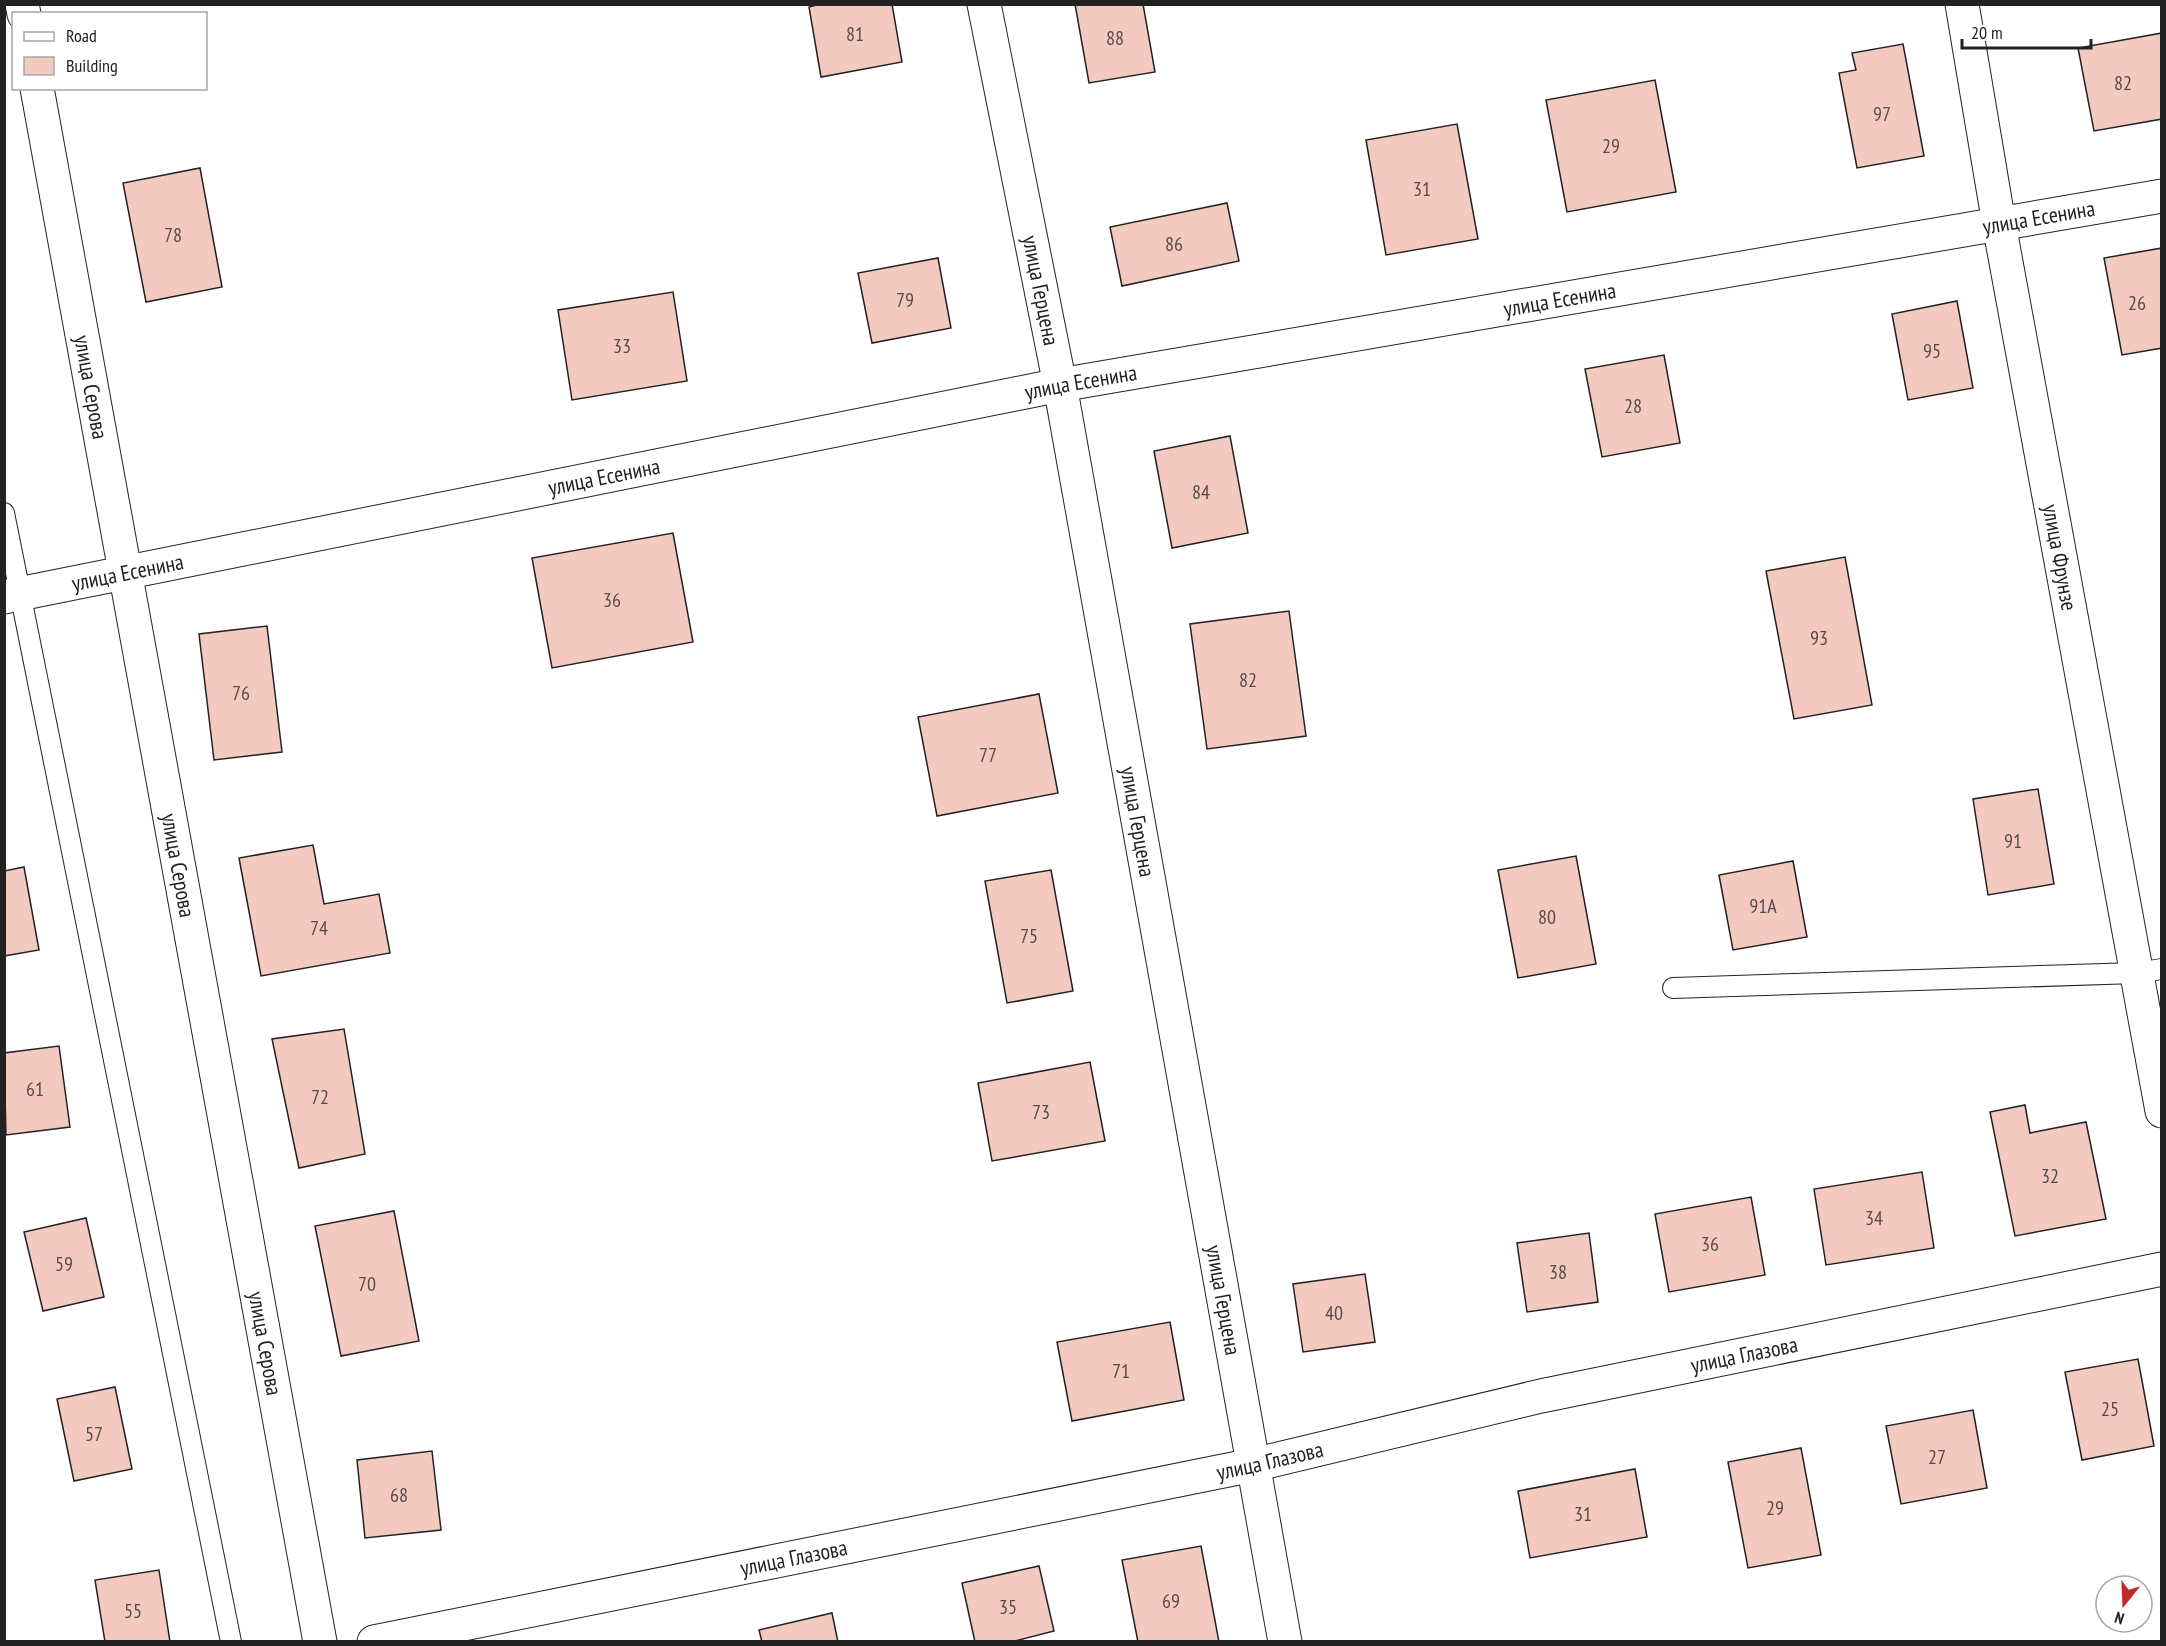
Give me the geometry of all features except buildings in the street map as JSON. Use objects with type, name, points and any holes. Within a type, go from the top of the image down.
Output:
[{"type":"street","name":"улица Герцена","points":[[984,4],[1060,385],[1285,1641]]},
{"type":"street","name":"улица Фрунзе","points":[[1962,4],[1999,224],[2149,971],[2162,1111]]},
{"type":"street","name":"улица Серова","points":[[37,90],[320,1641]]},
{"type":"street","name":"улица Есенина","points":[[12,596],[1060,385],[2162,196]]},
{"type":"street","name":"улица Глазова","points":[[374,1641],[1253,1465],[1542,1396],[2162,1269]]},
{"type":"lane","points":[[4,513],[12,596],[231,1641]]},
{"type":"lane","points":[[1673,988],[2149,971]]}]
